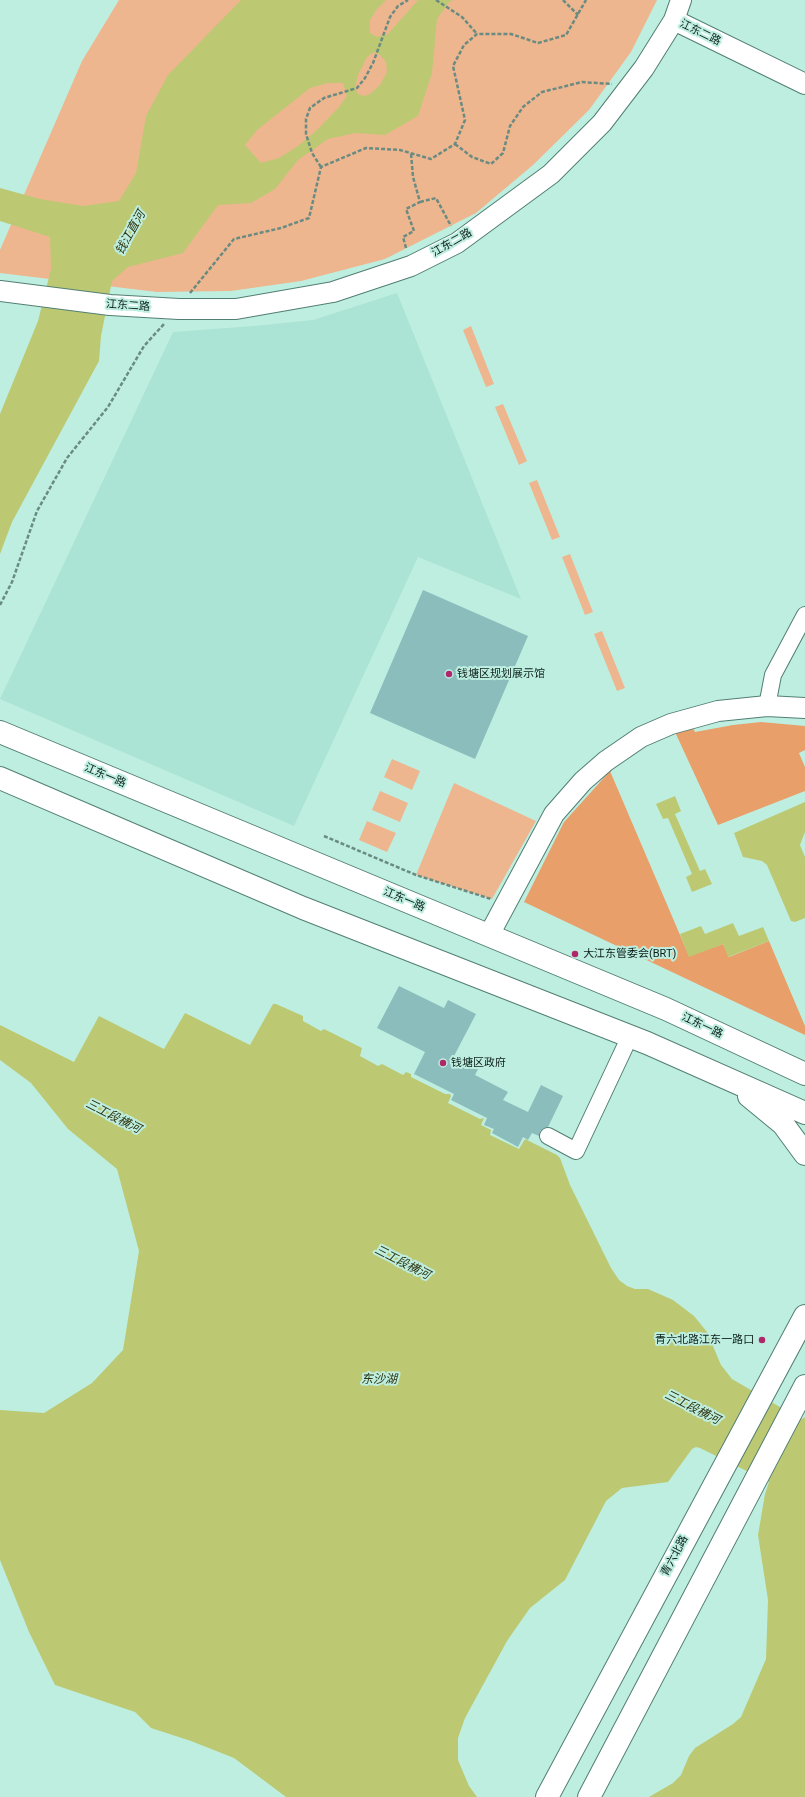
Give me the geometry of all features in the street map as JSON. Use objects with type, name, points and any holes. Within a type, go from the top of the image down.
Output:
[{"type":"main road","name":"江东一路","points":[[0,732],[666,1009],[805,1074]]},
{"type":"main road","points":[[0,778],[303,908],[630,1036],[805,1112]]},
{"type":"main road","points":[[763,1054],[805,1060]]},
{"type":"main road","points":[[728,1079],[784,1124],[805,1154]]},
{"type":"main road","name":"青六北路","points":[[547,1797],[805,1316]]},
{"type":"main road","points":[[589,1797],[805,1386]]},
{"type":"street","points":[[674,20],[681,0]]},
{"type":"street","name":"江东二路","points":[[0,290],[27,295],[110,305],[179,309],[236,309],[333,292],[411,266],[457,243],[551,174],[602,123],[644,68],[674,20],[805,84]]},
{"type":"street","points":[[767,706],[774,675],[805,615]]},
{"type":"street","points":[[489,935],[554,814],[583,781],[606,761],[641,737],[671,724],[718,711],[767,706],[805,708]]},
{"type":"street","points":[[548,1136],[582,1154],[630,1036]]},
{"type":"path","points":[[0,604],[12,582],[37,511],[67,458],[108,407],[144,346],[179,309],[201,278],[234,239],[281,228],[309,218],[321,167],[312,153],[306,134],[306,119],[310,108],[324,98],[357,88],[365,78],[376,55],[383,32],[390,17],[398,6],[408,0]]},
{"type":"path","points":[[436,0],[462,17],[477,34]]},
{"type":"path","points":[[563,0],[578,15]]},
{"type":"path","points":[[321,167],[366,148],[400,150],[431,159],[455,144],[465,120],[453,66],[464,45],[477,34],[511,34],[538,43],[566,34],[586,0]]},
{"type":"path","points":[[455,144],[472,157],[491,164],[503,153],[510,126],[523,107],[542,92],[582,82],[609,83],[628,90]]},
{"type":"path","points":[[411,153],[413,177],[420,202]]},
{"type":"path","points":[[406,248],[403,237],[414,232],[406,209],[420,202],[436,198],[451,226]]},
{"type":"path","points":[[324,836],[416,875],[506,903]]},
{"type":"shaded area","points":[[119,0],[657,0],[631,52],[589,110],[533,165],[476,213],[385,259],[301,281],[231,291],[157,292],[0,273],[0,250],[82,61]]},
{"type":"shaded area","points":[[397,293],[521,599],[418,557],[294,826],[0,699],[173,332],[313,320]]},
{"type":"shaded area","points":[[471,326],[494,384],[486,387],[463,330]]},
{"type":"shaded area","points":[[503,404],[527,461],[519,465],[495,407]]},
{"type":"shaded area","points":[[537,480],[560,537],[552,540],[529,483]]},
{"type":"shaded area","points":[[570,554],[593,612],[585,615],[562,557]]},
{"type":"shaded area","points":[[602,631],[625,688],[617,691],[594,634]]},
{"type":"shaded area","points":[[761,722],[805,726],[805,750],[799,753],[805,767],[805,791],[718,825],[675,732],[691,724],[695,732],[733,725]]},
{"type":"shaded area","points":[[392,759],[420,771],[412,790],[384,777]]},
{"type":"shaded area","points":[[610,771],[689,956],[723,944],[729,957],[769,941],[805,1026],[805,1035],[524,902],[564,822]]},
{"type":"shaded area","points":[[454,783],[536,821],[492,899],[416,875]]},
{"type":"shaded area","points":[[380,791],[408,803],[400,822],[372,810]]},
{"type":"shaded area","points":[[367,821],[396,833],[387,852],[359,840]]},
{"type":"water","name":"钱江直河","points":[[241,0],[386,0],[376,10],[370,20],[370,33],[377,37],[388,34],[418,0],[454,0],[449,2],[437,19],[432,73],[418,116],[385,135],[355,133],[328,139],[298,160],[275,189],[251,203],[218,205],[183,253],[128,267],[112,281],[101,336],[99,361],[12,522],[0,554],[0,414],[38,321],[51,269],[50,237],[0,221],[0,188],[40,199],[83,206],[119,201],[136,173],[146,116],[168,75]],"holes":[[[374,52],[380,55],[386,62],[387,72],[380,85],[370,94],[365,96],[358,94],[355,88],[358,75],[367,57]],[[328,83],[343,83],[347,96],[339,107],[316,131],[298,146],[279,158],[261,163],[245,145],[257,130],[310,88]]]},
{"type":"water","points":[[675,796],[681,811],[675,814],[700,871],[705,869],[712,884],[692,892],[686,877],[692,874],[668,818],[663,819],[656,804]]},
{"type":"water","points":[[805,802],[805,832],[800,845],[805,857],[805,918],[795,922],[791,921],[767,865],[762,861],[743,857],[734,833]]},
{"type":"water","points":[[733,923],[739,936],[763,927],[769,941],[728,957],[723,944],[689,957],[680,934],[701,926],[705,934]]},
{"type":"water","name":"东沙湖","points":[[273,1004],[303,1016],[303,1021],[321,1031],[324,1029],[362,1048],[360,1056],[378,1066],[382,1064],[403,1075],[406,1072],[411,1074],[411,1077],[445,1094],[450,1094],[451,1096],[448,1103],[480,1119],[484,1118],[481,1125],[491,1130],[490,1135],[519,1149],[525,1139],[557,1155],[560,1158],[570,1185],[611,1268],[619,1280],[627,1286],[635,1289],[648,1289],[673,1300],[694,1316],[707,1332],[721,1365],[732,1379],[797,1417],[802,1419],[805,1417],[805,1797],[649,1797],[673,1783],[681,1775],[689,1756],[695,1748],[733,1724],[741,1717],[766,1659],[768,1600],[758,1535],[765,1494],[769,1482],[696,1447],[692,1449],[668,1482],[622,1488],[606,1501],[565,1580],[530,1608],[507,1641],[465,1718],[458,1738],[458,1760],[469,1786],[477,1797],[286,1797],[234,1758],[191,1741],[151,1728],[135,1712],[55,1685],[29,1632],[0,1560],[0,1410],[44,1413],[92,1383],[123,1350],[139,1251],[117,1169],[68,1129],[31,1083],[0,1060],[0,1025],[74,1062],[99,1016],[164,1049],[185,1013],[250,1045]]},
{"type":"building","name":"钱塘区规划展示馆","points":[[423,590],[528,636],[475,759],[370,713]]},
{"type":"building","name":"钱塘区政府","points":[[399,986],[444,1008],[448,1000],[476,1014],[454,1056],[478,1069],[475,1075],[508,1092],[503,1100],[528,1112],[541,1085],[563,1096],[548,1127],[540,1131],[539,1136],[532,1133],[528,1140],[523,1137],[518,1147],[492,1133],[494,1129],[484,1125],[487,1118],[451,1100],[454,1094],[414,1074],[425,1052],[377,1028]]},
{"type":"place","name":"钱塘区规划展示馆","points":[[449,674]]},
{"type":"place","name":"大江东管委会(BRT)","points":[[575,954]]},
{"type":"place","name":"钱塘区政府","points":[[443,1063]]},
{"type":"place","name":"青六北路江东一路口","points":[[762,1340]]},
{"type":"water label","name":"三工段横河","points":[[113,1117]]},
{"type":"water label","name":"三工段横河","points":[[402,1263]]},
{"type":"water label","name":"三工段横河","points":[[692,1408]]}]
